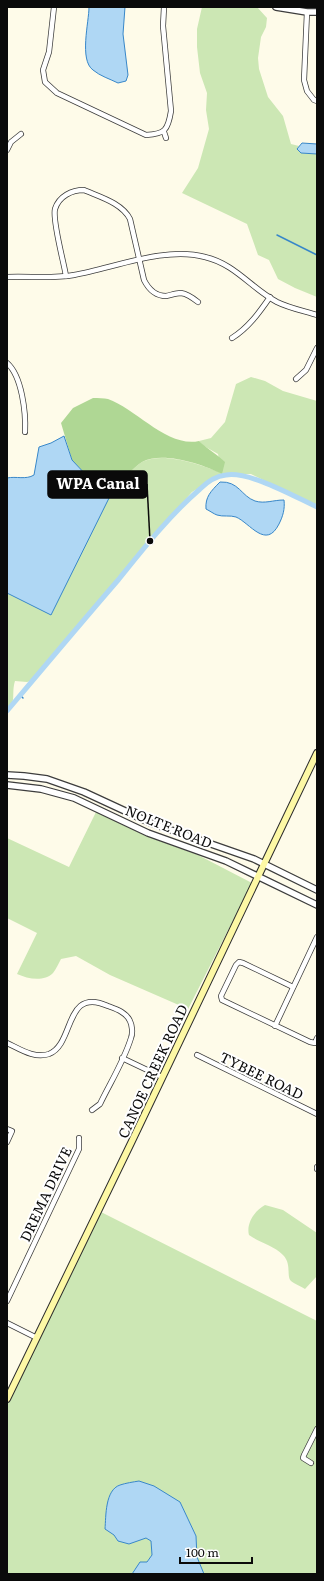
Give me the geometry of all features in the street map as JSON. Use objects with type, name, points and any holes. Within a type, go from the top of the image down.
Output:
[{"type":"main road","name":"CANOE CREEK ROAD","points":[[7,1399],[317,754]]},
{"type":"street","points":[[54,7],[49,52],[43,70],[45,82],[57,93],[146,135],[164,132],[169,122],[171,111],[163,26],[164,7]]},
{"type":"street","points":[[276,7],[307,12],[317,12]]},
{"type":"street","points":[[307,12],[304,80],[307,91],[314,100],[317,101]]},
{"type":"street","points":[[164,132],[166,138]]},
{"type":"street","points":[[7,150],[11,142],[21,134]]},
{"type":"street","points":[[66,276],[54,214],[59,201],[67,194],[78,190],[84,190],[121,207],[126,212],[130,219],[144,280],[147,286],[160,295],[166,296],[180,293],[187,294],[198,302]]},
{"type":"street","points":[[7,277],[55,278],[139,260],[176,254],[190,254],[206,257],[229,266],[270,297],[284,305],[317,315]]},
{"type":"street","points":[[232,338],[241,332],[258,315],[270,297]]},
{"type":"street","points":[[296,379],[306,370],[317,348]]},
{"type":"street","points":[[7,363],[12,367],[17,376],[26,420],[25,432]]},
{"type":"street","name":"NOLTE ROAD","points":[[7,775],[47,780],[72,787],[151,823],[234,851],[264,863],[317,890]]},
{"type":"street","name":"NOLTE ROAD","points":[[7,785],[41,789],[74,798],[148,833],[226,861],[317,905]]},
{"type":"street","points":[[275,1026],[317,937]]},
{"type":"street","points":[[293,987],[239,962],[236,965],[221,996],[222,1000],[310,1042],[315,1043],[317,1038]]},
{"type":"street","points":[[7,1043],[33,1055],[41,1056],[51,1053],[58,1048],[75,1013],[80,1006],[88,1001],[99,1001],[122,1012],[130,1020],[132,1037],[100,1104],[92,1110]]},
{"type":"street","name":"TYBEE ROAD","points":[[197,1055],[317,1114]]},
{"type":"street","points":[[122,1058],[162,1077]]},
{"type":"street","points":[[7,1142],[9,1130]]},
{"type":"street","name":"DREMA DRIVE","points":[[7,1301],[77,1155],[79,1149],[79,1138]]},
{"type":"street","points":[[7,1323],[37,1338]]},
{"type":"street","points":[[311,1463],[303,1458],[317,1429]]},
{"type":"green space","points":[[202,7],[257,7],[267,18],[266,27],[261,37],[258,58],[259,69],[268,97],[283,116],[291,144],[299,146],[297,149],[312,154],[317,154],[317,297],[278,279],[269,260],[258,255],[247,224],[182,193],[198,168],[209,129],[206,110],[207,93],[200,73],[197,47],[197,29]]},
{"type":"green space","points":[[251,377],[265,381],[283,391],[317,401],[317,506],[251,474],[222,474],[192,492],[134,558],[34,680],[27,682],[15,681],[13,701],[7,714],[7,593],[51,614],[114,487],[142,462],[161,458],[182,460],[222,473],[218,454],[204,446],[199,441],[211,438],[225,422],[236,384]]},
{"type":"green space","points":[[93,398],[108,399],[119,404],[152,426],[176,439],[187,442],[199,441],[225,462],[222,474],[204,466],[182,460],[160,458],[142,462],[114,487],[117,482],[112,478],[93,479],[88,477],[72,460],[61,423],[73,408]]},
{"type":"green space","points":[[96,812],[146,836],[198,855],[252,883],[185,1015],[181,1006],[110,975],[76,956],[61,959],[53,973],[45,978],[36,979],[17,974],[37,933],[7,918],[7,838],[69,867]]},
{"type":"green space","points":[[265,1205],[283,1210],[317,1233],[317,1276],[305,1289],[291,1281],[286,1258],[283,1255],[249,1235],[248,1231],[250,1222],[254,1214]]},
{"type":"green space","points":[[101,1212],[317,1321],[317,1574],[204,1574],[197,1557],[196,1536],[180,1502],[139,1481],[119,1485],[108,1501],[105,1528],[114,1535],[118,1541],[139,1540],[146,1538],[151,1541],[152,1555],[147,1562],[134,1570],[132,1574],[7,1574],[7,1404]]},
{"type":"water","points":[[89,7],[125,7],[123,34],[128,75],[126,81],[118,83],[99,74],[89,65],[86,58],[86,40]]},
{"type":"water","points":[[302,143],[317,144],[317,154],[301,153],[297,149]]},
{"type":"water","points":[[64,436],[72,460],[88,477],[93,479],[112,478],[117,482],[51,615],[7,593],[7,478],[28,477],[34,475],[39,447]]},
{"type":"water","points":[[220,482],[226,482],[236,486],[246,496],[255,501],[266,502],[284,500],[283,515],[274,531],[269,535],[263,535],[236,517],[217,515],[206,509],[206,501],[209,494]]},
{"type":"water","points":[[139,1481],[154,1486],[180,1502],[196,1536],[197,1557],[204,1574],[132,1574],[140,1562],[147,1562],[152,1555],[151,1541],[146,1538],[129,1544],[118,1541],[114,1535],[105,1529],[107,1504],[111,1492],[122,1484]]},
{"type":"waterway","points":[[277,235],[317,255]]},
{"type":"waterway","points":[[7,711],[158,532],[189,499],[209,482],[226,475],[247,477],[272,486],[317,507]]},
{"type":"waterway","points":[[20,695],[23,698]]},
{"type":"place","name":"WPA Canal","points":[[150,541]]}]
